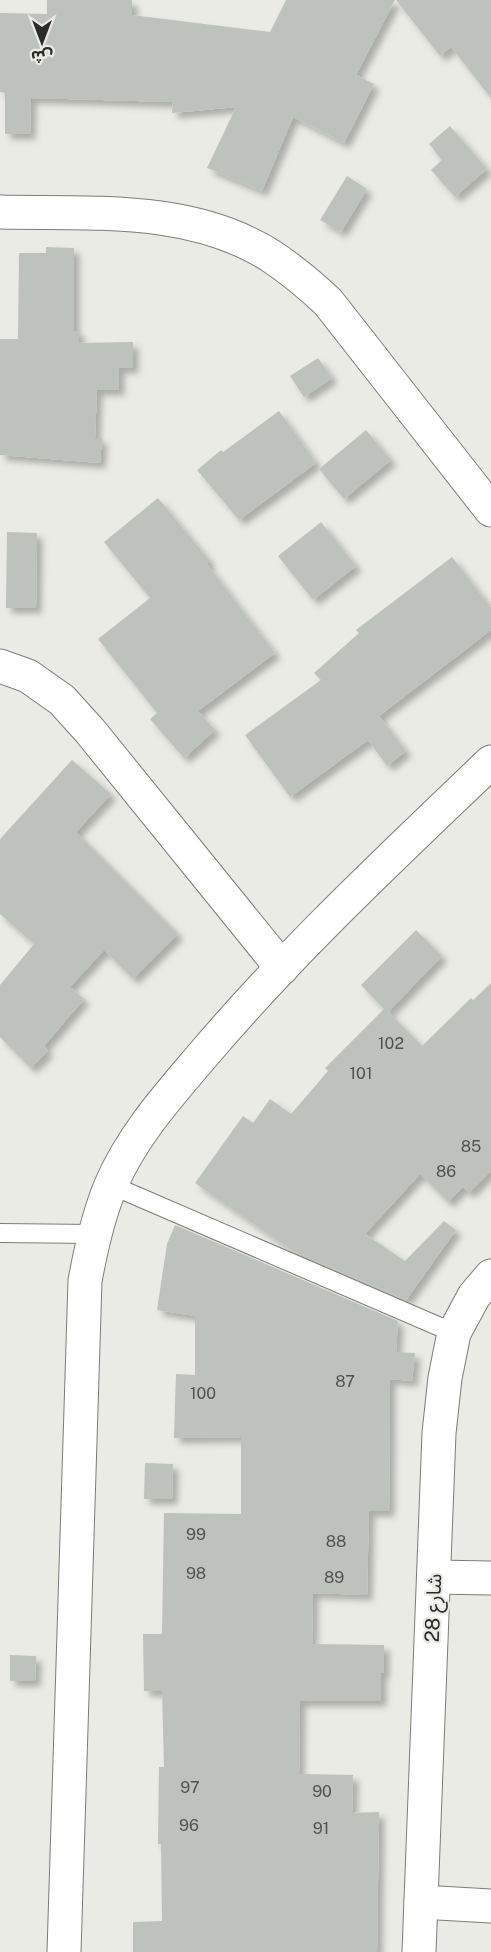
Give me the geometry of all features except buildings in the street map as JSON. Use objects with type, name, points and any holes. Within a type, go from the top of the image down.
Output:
[{"type":"street","points":[[0,212],[164,217],[200,225],[236,238],[269,255],[300,276],[328,302],[491,510]]},
{"type":"street","points":[[0,666],[28,676],[62,700],[90,731],[282,968]]},
{"type":"street","points":[[64,1952],[85,1281],[94,1234],[111,1185],[141,1130],[228,1024],[353,894],[491,762]]},
{"type":"street","name":"شارع 28","points":[[419,1952],[440,1433],[445,1378],[454,1333],[474,1296],[491,1276]]},
{"type":"street","points":[[434,1577],[491,1578]]},
{"type":"street","points":[[421,1902],[491,1906]]},
{"type":"lane","points":[[111,1185],[454,1333]]},
{"type":"lane","points":[[0,1233],[94,1234]]}]
